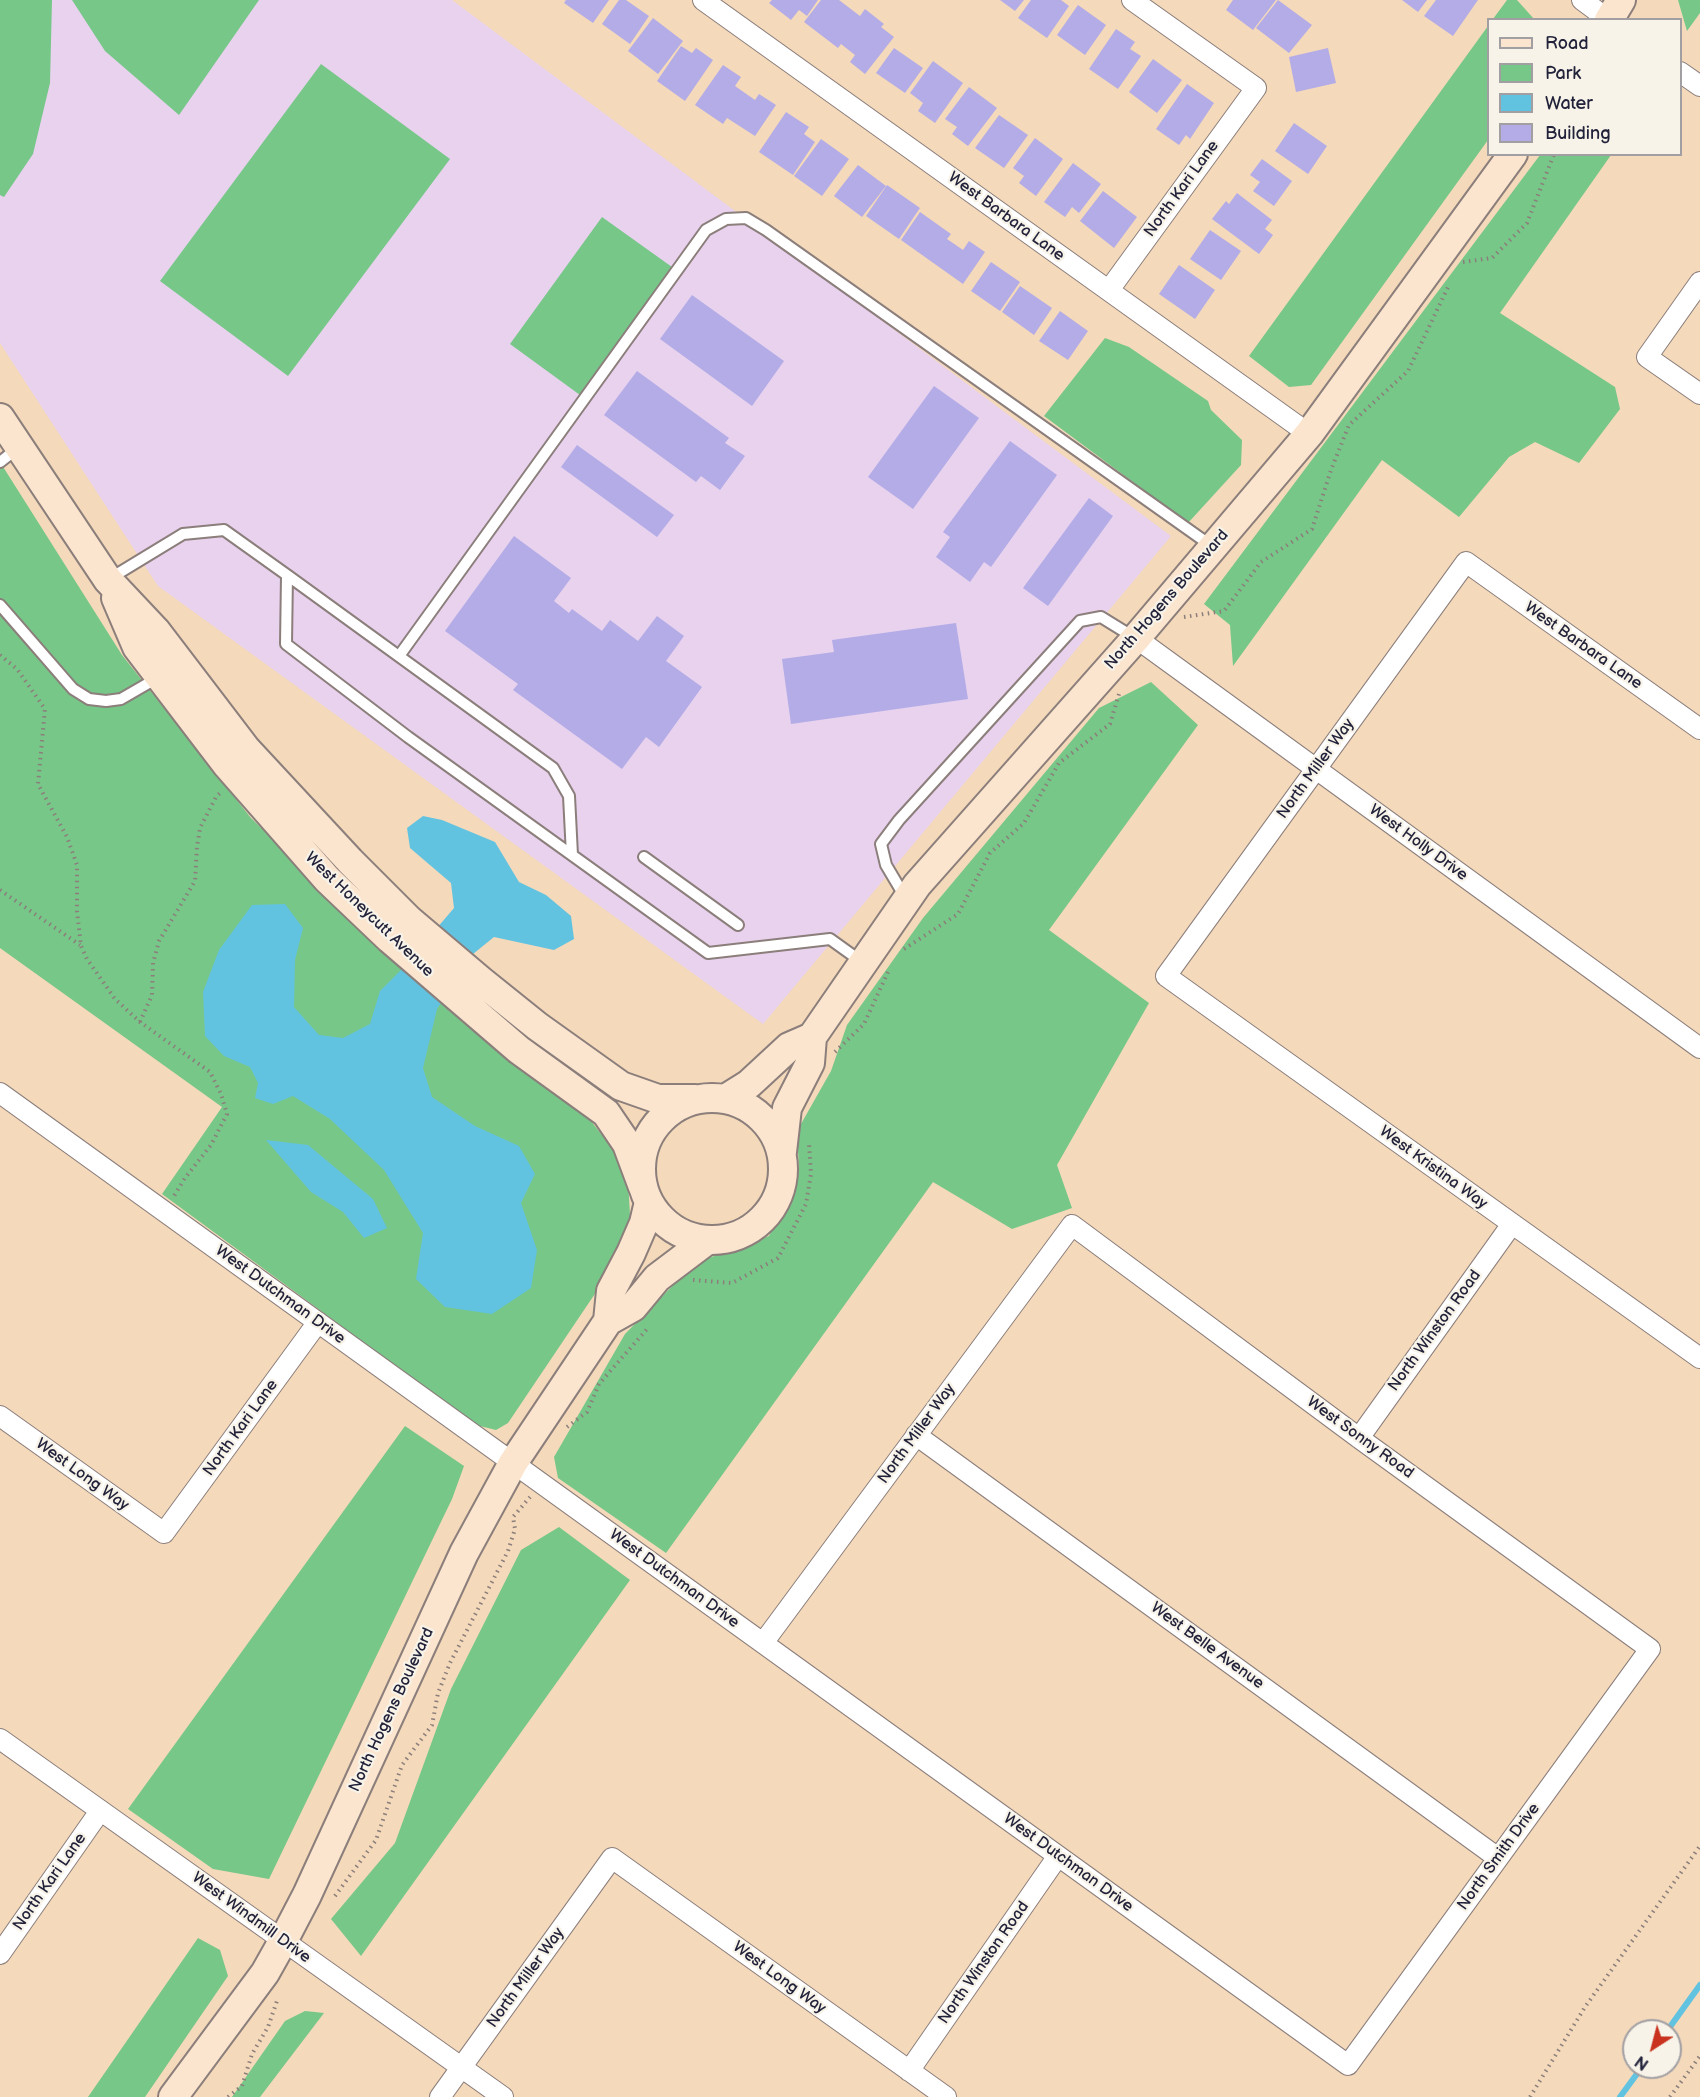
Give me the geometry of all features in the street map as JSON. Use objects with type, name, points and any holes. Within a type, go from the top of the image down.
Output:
[{"type":"street","name":"West Barbara Lane","points":[[704,0],[1309,434]]},
{"type":"street","name":"North Kari Lane","points":[[1108,290],[1256,88],[1132,0]]},
{"type":"street","points":[[1582,0],[1606,18]]},
{"type":"street","points":[[1610,18],[1621,0]]},
{"type":"street","points":[[1682,73],[1700,86]]},
{"type":"street","name":"North Hogens Boulevard","points":[[782,1152],[787,1108],[820,1048],[862,962],[917,885],[1136,638],[1309,434],[1512,156]]},
{"type":"street","points":[[1700,282],[1647,357],[1700,394]]},
{"type":"street","name":"West Honeycutt Avenue","points":[[0,418],[10,454],[108,580],[156,631],[246,749],[350,861],[399,929],[462,1003],[519,1050],[606,1113],[627,1144],[646,1195]]},
{"type":"street","name":"West Barbara Lane","points":[[1466,562],[1700,729]]},
{"type":"street","name":"North Miller Way","points":[[1166,976],[1466,562]]},
{"type":"street","name":"West Honeycutt Avenue","points":[[108,580],[137,647],[238,778],[327,879],[399,929],[481,981],[537,1026],[621,1086],[658,1099],[695,1099]]},
{"type":"street","name":"West Holly Drive","points":[[1136,638],[1700,1048]]},
{"type":"street","name":"West Kristina Way","points":[[1166,976],[1700,1358]]},
{"type":"street","name":"North Hogens Boulevard","points":[[725,1099],[749,1084],[789,1047],[820,1048]]},
{"type":"street","name":"West Dutchman Drive","points":[[0,1093],[1348,2065]]},
{"type":"street","points":[[695,1099],[725,1099],[745,1105],[762,1117],[774,1133],[782,1152],[784,1175],[779,1197],[767,1216],[750,1231],[729,1239],[706,1241],[683,1235],[663,1221],[646,1195],[640,1164],[651,1132],[657,1123],[675,1108],[695,1099]]},
{"type":"street","name":"North Hogens Boulevard","points":[[608,1321],[611,1291],[644,1223],[646,1195]]},
{"type":"street","name":"North Winston Road","points":[[1359,1438],[1512,1224]]},
{"type":"street","name":"North Miller Way","points":[[763,1643],[1072,1225]]},
{"type":"street","name":"West Sonny Road","points":[[1072,1225],[1359,1438],[1650,1649]]},
{"type":"street","name":"North Hogens Boulevard","points":[[173,2097],[265,1973],[283,1941],[307,1895],[464,1553],[513,1463],[608,1321],[633,1307],[657,1278],[706,1241]]},
{"type":"street","name":"North Kari Lane","points":[[164,1533],[318,1322]]},
{"type":"street","name":"West Long Way","points":[[0,1416],[164,1533]]},
{"type":"street","name":"West Belle Avenue","points":[[916,1435],[1498,1858]]},
{"type":"street","name":"North Smith Drive","points":[[1348,2065],[1650,1649]]},
{"type":"street","name":"West Windmill Drive","points":[[0,1739],[503,2097]]},
{"type":"street","name":"North Kari Lane","points":[[0,1953],[100,1811]]},
{"type":"street","name":"North Winston Road","points":[[909,2071],[1058,1856]]},
{"type":"street","name":"North Miller Way","points":[[440,2097],[612,1858]]},
{"type":"street","name":"West Long Way","points":[[612,1858],[946,2097]]},
{"type":"lane","points":[[399,656],[706,230],[726,219],[746,218],[766,230],[1213,547]]},
{"type":"lane","points":[[108,580],[183,534],[224,530],[553,768],[569,796],[572,855]]},
{"type":"lane","points":[[287,575],[286,644],[408,737],[708,953],[830,939],[862,962]]},
{"type":"lane","points":[[0,605],[73,689],[89,699],[106,701],[121,699],[159,677]]},
{"type":"lane","points":[[907,900],[886,865],[881,844],[899,820],[1080,621],[1101,617],[1136,638]]},
{"type":"lane","points":[[644,857],[738,924]]},
{"type":"path","points":[[1461,262],[1492,258],[1527,223],[1553,156]]},
{"type":"path","points":[[1181,618],[1224,611],[1261,562],[1312,529],[1331,470],[1349,425],[1408,371],[1451,282]]},
{"type":"path","points":[[0,655],[17,669],[45,710],[38,784],[67,837],[77,865],[77,911],[81,946]]},
{"type":"path","points":[[897,953],[958,914],[990,853],[1024,823],[1059,763],[1110,723],[1120,691]]},
{"type":"path","points":[[140,1022],[153,995],[153,963],[159,941],[195,881],[196,847],[200,828],[216,797],[238,778]]},
{"type":"path","points":[[0,890],[81,946],[115,999],[140,1022],[210,1072],[221,1094],[227,1114],[211,1145],[185,1178],[165,1212]]},
{"type":"path","points":[[820,1048],[864,1024],[892,963]]},
{"type":"path","points":[[686,1280],[732,1283],[778,1258],[806,1204],[811,1174],[809,1135]]},
{"type":"path","points":[[565,1428],[588,1412],[599,1384],[650,1326]]},
{"type":"path","points":[[328,1904],[376,1840],[402,1766],[432,1725],[438,1693],[450,1664],[508,1551],[515,1529],[513,1517],[542,1484]]},
{"type":"path","points":[[1530,2097],[1585,2007],[1700,1846]]},
{"type":"path","points":[[228,2097],[242,2086],[252,2054],[268,2027],[278,1999],[278,1991]]},
{"type":"path","points":[[1670,2097],[1700,2056]]},
{"type":"shaded area","points":[[0,0],[452,0],[1171,536],[763,1024],[158,586],[0,343]]},
{"type":"green space","points":[[0,0],[52,0],[50,83],[33,154],[4,197],[0,195]]},
{"type":"green space","points":[[72,0],[259,0],[179,115],[105,51]]},
{"type":"green space","points":[[1507,0],[1517,0],[1533,18],[1494,18]]},
{"type":"green space","points":[[1678,0],[1700,0],[1700,13],[1687,31]]},
{"type":"green space","points":[[1487,27],[1487,141],[1311,385],[1289,387],[1249,356]]},
{"type":"green space","points":[[321,64],[450,159],[288,376],[160,281]]},
{"type":"green space","points":[[1539,156],[1610,156],[1500,313],[1615,387],[1620,409],[1579,463],[1535,442],[1509,457],[1459,517],[1382,460],[1233,666],[1230,625],[1204,604]]},
{"type":"green space","points":[[602,217],[672,267],[580,395],[510,344]]},
{"type":"green space","points":[[1105,338],[1129,347],[1208,401],[1211,410],[1242,440],[1241,465],[1188,523],[1044,416]]},
{"type":"green space","points":[[0,462],[122,655],[251,818],[461,1021],[584,1112],[619,1157],[628,1180],[630,1215],[619,1258],[508,1423],[496,1430],[476,1425],[162,1194],[222,1107],[0,948]]},
{"type":"green space","points":[[1151,682],[1198,725],[1049,930],[1149,1003],[1057,1165],[1072,1208],[1012,1229],[933,1182],[666,1553],[558,1478],[554,1457],[625,1334],[695,1263],[769,1236],[799,1170],[797,1131],[831,1071],[847,1025],[923,918],[1099,708]]},
{"type":"green space","points":[[405,1426],[464,1466],[452,1499],[269,1879],[213,1869],[128,1809]]},
{"type":"green space","points":[[559,1527],[630,1580],[361,1956],[331,1919],[395,1843],[451,1689],[521,1550]]},
{"type":"green space","points":[[198,1938],[220,1950],[228,1976],[145,2097],[88,2097]]},
{"type":"green space","points":[[305,2011],[324,2013],[260,2097],[232,2097],[285,2021]]},
{"type":"water","points":[[423,816],[442,820],[495,842],[519,882],[546,895],[571,916],[574,939],[554,950],[494,937],[473,954],[437,1009],[423,1068],[432,1097],[475,1126],[519,1146],[535,1174],[521,1203],[537,1250],[531,1288],[492,1314],[445,1307],[416,1279],[423,1233],[384,1170],[330,1119],[293,1096],[273,1104],[255,1098],[258,1083],[250,1067],[224,1056],[205,1036],[203,992],[219,950],[252,905],[285,904],[303,928],[295,960],[294,1007],[319,1035],[343,1038],[370,1024],[380,991],[454,908],[451,883],[410,848],[407,828]]},
{"type":"water","points":[[266,1140],[308,1145],[373,1199],[387,1228],[364,1238],[343,1212],[311,1192]]},
{"type":"building","points":[[566,0],[609,0],[593,23],[564,3]]},
{"type":"building","points":[[619,0],[626,0],[649,16],[630,44],[602,24]]},
{"type":"building","points":[[772,0],[818,0],[807,16],[799,10],[791,20],[769,3]]},
{"type":"building","points":[[821,0],[839,0],[860,16],[865,9],[884,24],[881,27],[894,37],[865,74],[850,62],[855,55],[841,44],[838,48],[804,22]]},
{"type":"building","points":[[1000,0],[1024,0],[1015,11]]},
{"type":"building","points":[[1031,0],[1061,0],[1069,6],[1047,38],[1018,18]]},
{"type":"building","points":[[1233,0],[1276,0],[1253,30],[1226,10]]},
{"type":"building","points":[[1278,0],[1312,25],[1289,53],[1256,28]]},
{"type":"building","points":[[1402,0],[1427,0],[1418,12]]},
{"type":"building","points":[[1436,0],[1478,0],[1453,36],[1424,16]]},
{"type":"building","points":[[1078,5],[1106,25],[1085,55],[1057,35]]},
{"type":"building","points":[[653,18],[683,41],[658,74],[628,51]]},
{"type":"building","points":[[1116,29],[1135,42],[1130,49],[1141,56],[1118,89],[1089,69]]},
{"type":"building","points":[[681,46],[692,53],[696,48],[713,60],[685,101],[657,81]]},
{"type":"building","points":[[894,48],[923,68],[905,93],[876,73]]},
{"type":"building","points":[[1328,48],[1336,83],[1296,92],[1289,57]]},
{"type":"building","points":[[1153,59],[1182,80],[1157,113],[1129,92]]},
{"type":"building","points":[[933,61],[963,83],[935,123],[918,111],[923,103],[910,93]]},
{"type":"building","points":[[723,65],[741,77],[735,86],[755,100],[759,94],[776,105],[755,136],[727,118],[723,124],[695,105]]},
{"type":"building","points":[[1187,84],[1214,103],[1190,139],[1186,135],[1179,145],[1156,129]]},
{"type":"building","points":[[969,87],[997,108],[968,146],[952,134],[957,127],[945,119]]},
{"type":"building","points":[[786,112],[809,127],[804,134],[815,142],[793,175],[759,152]]},
{"type":"building","points":[[999,115],[1028,135],[1004,168],[975,148]]},
{"type":"building","points":[[1294,123],[1327,146],[1308,174],[1275,151]]},
{"type":"building","points":[[1035,138],[1063,159],[1036,196],[1019,183],[1024,176],[1013,168]]},
{"type":"building","points":[[821,139],[849,159],[822,196],[794,176]]},
{"type":"building","points":[[1262,159],[1292,181],[1274,206],[1253,191],[1260,182],[1250,175]]},
{"type":"building","points":[[1073,163],[1101,184],[1079,213],[1072,207],[1065,217],[1044,202]]},
{"type":"building","points":[[858,165],[886,186],[862,217],[834,196]]},
{"type":"building","points":[[887,185],[920,208],[899,239],[866,216]]},
{"type":"building","points":[[1103,191],[1137,217],[1114,248],[1080,221]]},
{"type":"building","points":[[1237,193],[1272,220],[1265,229],[1273,235],[1259,254],[1212,219],[1226,201],[1229,204]]},
{"type":"building","points":[[920,212],[951,234],[947,239],[963,250],[969,241],[985,252],[963,284],[901,240]]},
{"type":"building","points":[[1210,230],[1241,251],[1221,280],[1190,259]]},
{"type":"building","points":[[991,262],[1020,282],[1000,311],[971,291]]},
{"type":"building","points":[[1179,265],[1215,290],[1195,319],[1159,294]]},
{"type":"building","points":[[1020,286],[1052,308],[1034,335],[1002,312]]},
{"type":"building","points":[[692,295],[784,361],[752,406],[660,339]]},
{"type":"building","points":[[1060,311],[1088,331],[1068,360],[1039,341]]},
{"type":"building","points":[[637,371],[729,438],[725,443],[745,456],[720,490],[701,476],[696,482],[604,415]]},
{"type":"building","points":[[934,386],[979,418],[913,509],[868,477]]},
{"type":"building","points":[[1010,441],[1057,475],[991,567],[984,562],[970,582],[936,557],[950,537],[943,532]]},
{"type":"building","points":[[577,445],[674,515],[657,537],[561,467]]},
{"type":"building","points":[[1089,498],[1113,516],[1048,606],[1023,588]]},
{"type":"building","points":[[514,536],[571,578],[554,601],[569,613],[572,609],[602,631],[610,620],[638,641],[657,616],[684,636],[666,661],[702,687],[659,747],[646,737],[622,769],[513,690],[518,684],[445,631]]},
{"type":"building","points":[[956,623],[968,699],[791,724],[782,659],[834,652],[832,640]]},
{"type":"waterway","points":[[1676,2019],[1700,1985]]},
{"type":"waterway","points":[[1620,2097],[1633,2079]]}]
